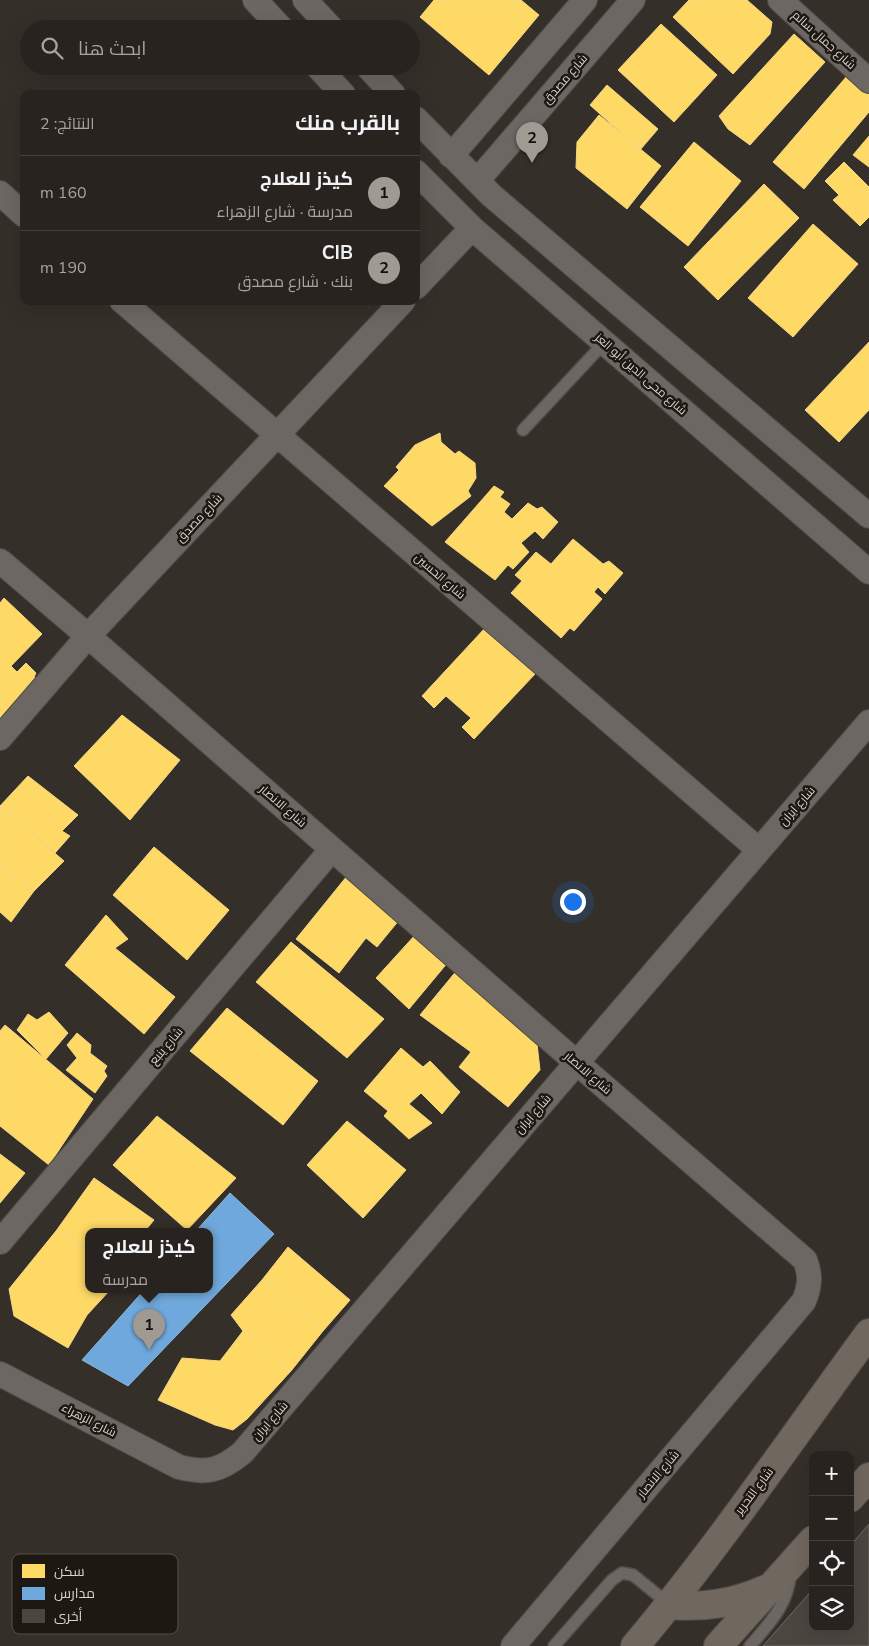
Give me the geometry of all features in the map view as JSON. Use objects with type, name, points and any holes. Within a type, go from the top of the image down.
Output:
[{"type":"main road","name":"شارع التحرير","points":[[635,1646],[670,1605],[826,1395],[869,1333]]},
{"type":"main road","points":[[852,1496],[869,1477]]},
{"type":"main road","points":[[718,1646],[812,1541]]},
{"type":"main road","points":[[670,1605],[704,1606],[727,1603],[770,1587]]},
{"type":"street","points":[[255,0],[274,20]]},
{"type":"street","points":[[305,0],[324,20]]},
{"type":"street","points":[[451,156],[586,0]]},
{"type":"street","name":"شارع مصدق","points":[[477,181],[634,0]]},
{"type":"street","name":"شارع جمال سالم","points":[[780,0],[869,81]]},
{"type":"street","points":[[325,75],[339,90]]},
{"type":"street","points":[[375,75],[389,90]]},
{"type":"street","points":[[420,123],[491,195],[869,516]]},
{"type":"street","name":"شارع محى الدين أبو العز","points":[[420,176],[472,228],[869,572]]},
{"type":"street","points":[[0,193],[20,211]]},
{"type":"street","points":[[420,283],[472,228]]},
{"type":"street","name":"شارع الحسين","points":[[127,305],[759,850]]},
{"type":"street","name":"شارع مصدق","points":[[0,738],[88,636],[399,305]]},
{"type":"street","name":"شارع الانصار","points":[[0,561],[805,1260],[809,1270],[810,1281],[804,1301],[513,1646]]},
{"type":"street","name":"شارع ايران","points":[[179,1467],[196,1471],[213,1471],[229,1464],[242,1453],[869,722]]},
{"type":"street","name":"شارع ينبع","points":[[0,1242],[332,849]]},
{"type":"street","name":"شارع الزهراء","points":[[0,1374],[179,1467]]},
{"type":"lane","points":[[523,430],[604,342]]},
{"type":"lane","points":[[750,1646],[782,1607],[790,1580],[791,1565]]},
{"type":"lane","points":[[554,1646],[612,1580],[622,1573],[633,1575],[670,1605]]},
{"type":"building: سكن","points":[[434,0],[521,0],[539,15],[489,75],[420,17]]},
{"type":"building: سكن","points":[[689,0],[747,0],[772,22],[770,34],[733,74],[673,17]]},
{"type":"building: سكن","points":[[661,24],[717,75],[674,122],[618,70]]},
{"type":"building: سكن","points":[[794,34],[825,62],[750,145],[728,129],[719,116]]},
{"type":"building: سكن","points":[[847,76],[869,94],[869,112],[804,189],[773,162]]},
{"type":"building: سكن","points":[[607,85],[658,129],[640,150],[590,105]]},
{"type":"building: سكن","points":[[599,115],[661,166],[627,209],[576,168],[577,142]]},
{"type":"building: سكن","points":[[869,136],[869,167],[853,155]]},
{"type":"building: سكن","points":[[694,142],[741,181],[688,246],[640,207]]},
{"type":"building: سكن","points":[[844,162],[869,187],[869,217],[860,226],[833,200],[839,195],[825,181]]},
{"type":"building: سكن","points":[[764,184],[799,218],[718,300],[684,267]]},
{"type":"building: سكن","points":[[813,224],[858,264],[793,337],[748,298]]},
{"type":"building: سكن","points":[[869,342],[869,410],[839,442],[805,410]]},
{"type":"building: سكن","points":[[440,433],[441,442],[455,454],[459,451],[475,463],[476,478],[468,491],[471,496],[432,526],[384,486],[399,470],[396,467],[415,445]]},
{"type":"building: سكن","points":[[494,486],[504,492],[500,497],[510,504],[504,512],[512,519],[528,503],[537,509],[542,507],[558,522],[543,539],[535,531],[521,543],[529,552],[513,569],[508,565],[495,580],[445,542]]},
{"type":"building: سكن","points":[[573,539],[603,564],[609,561],[623,573],[605,594],[598,587],[594,592],[602,599],[574,631],[570,628],[561,638],[511,593],[522,581],[515,575],[536,552],[551,564]]},
{"type":"building: سكن","points":[[4,598],[42,634],[11,666],[17,672],[26,663],[36,673],[34,677],[42,684],[0,730],[0,603]]},
{"type":"building: سكن","points":[[485,628],[535,674],[474,739],[462,727],[471,718],[446,696],[434,708],[422,696]]},
{"type":"building: سكن","points":[[122,715],[180,760],[130,820],[74,766]]},
{"type":"building: سكن","points":[[28,776],[78,815],[62,831],[70,836],[55,853],[0,806]]},
{"type":"building: سكن","points":[[0,806],[64,861],[34,891],[0,863]]},
{"type":"building: سكن","points":[[154,847],[229,910],[187,960],[113,895]]},
{"type":"building: سكن","points":[[0,863],[34,891],[11,922],[0,912]]},
{"type":"building: سكن","points":[[347,876],[400,919],[377,947],[366,938],[339,973],[296,939]]},
{"type":"building: سكن","points":[[106,915],[128,939],[115,948],[175,997],[144,1034],[65,965]]},
{"type":"building: سكن","points":[[416,934],[449,961],[409,1009],[376,978]]},
{"type":"building: سكن","points":[[291,942],[384,1019],[347,1058],[256,982]]},
{"type":"building: سكن","points":[[458,969],[536,1035],[540,1070],[508,1107],[459,1067],[471,1052],[420,1015]]},
{"type":"building: سكن","points":[[227,1008],[318,1081],[283,1125],[190,1051]]},
{"type":"building: سكن","points":[[49,1012],[68,1033],[46,1059],[17,1030],[28,1014],[37,1020]]},
{"type":"building: سكن","points":[[5,1025],[93,1099],[49,1165],[0,1126],[0,1031]]},
{"type":"building: سكن","points":[[77,1033],[91,1045],[90,1053],[107,1066],[104,1071],[107,1076],[95,1093],[66,1070],[77,1058],[67,1045]]},
{"type":"building: سكن","points":[[401,1048],[423,1067],[430,1061],[460,1092],[442,1114],[421,1093],[409,1104],[432,1123],[409,1139],[384,1116],[388,1111],[364,1091]]},
{"type":"building: سكن","points":[[157,1116],[236,1178],[189,1228],[185,1228],[113,1165]]},
{"type":"building: سكن","points":[[347,1121],[406,1170],[363,1218],[307,1165]]},
{"type":"building: سكن","points":[[0,1154],[25,1173],[0,1203]]},
{"type":"building: سكن","points":[[94,1178],[154,1220],[147,1228],[85,1228],[85,1249],[56,1231]]},
{"type":"building: سكن","points":[[56,1231],[85,1249],[85,1293],[107,1293],[87,1315],[68,1348],[14,1316],[9,1289]]},
{"type":"building: سكن","points":[[288,1247],[350,1300],[323,1331],[262,1280]]},
{"type":"building: سكن","points":[[262,1280],[323,1331],[291,1371],[243,1331],[231,1315]]},
{"type":"building: سكن","points":[[243,1331],[291,1371],[247,1419],[233,1430],[215,1425],[158,1400],[182,1358],[220,1361]]},
{"type":"building: مدارس","points":[[230,1193],[274,1234],[128,1386],[82,1360],[141,1293],[213,1293],[213,1228],[199,1228]]},
{"type":"building: أخرى","points":[[869,1524],[869,1646],[763,1646],[809,1594],[809,1631],[854,1631],[854,1541]]},
{"type":"place","name":"CIB","points":[[532,163]]},
{"type":"place","name":"كيذز للعلاج","points":[[149,1350]]}]
